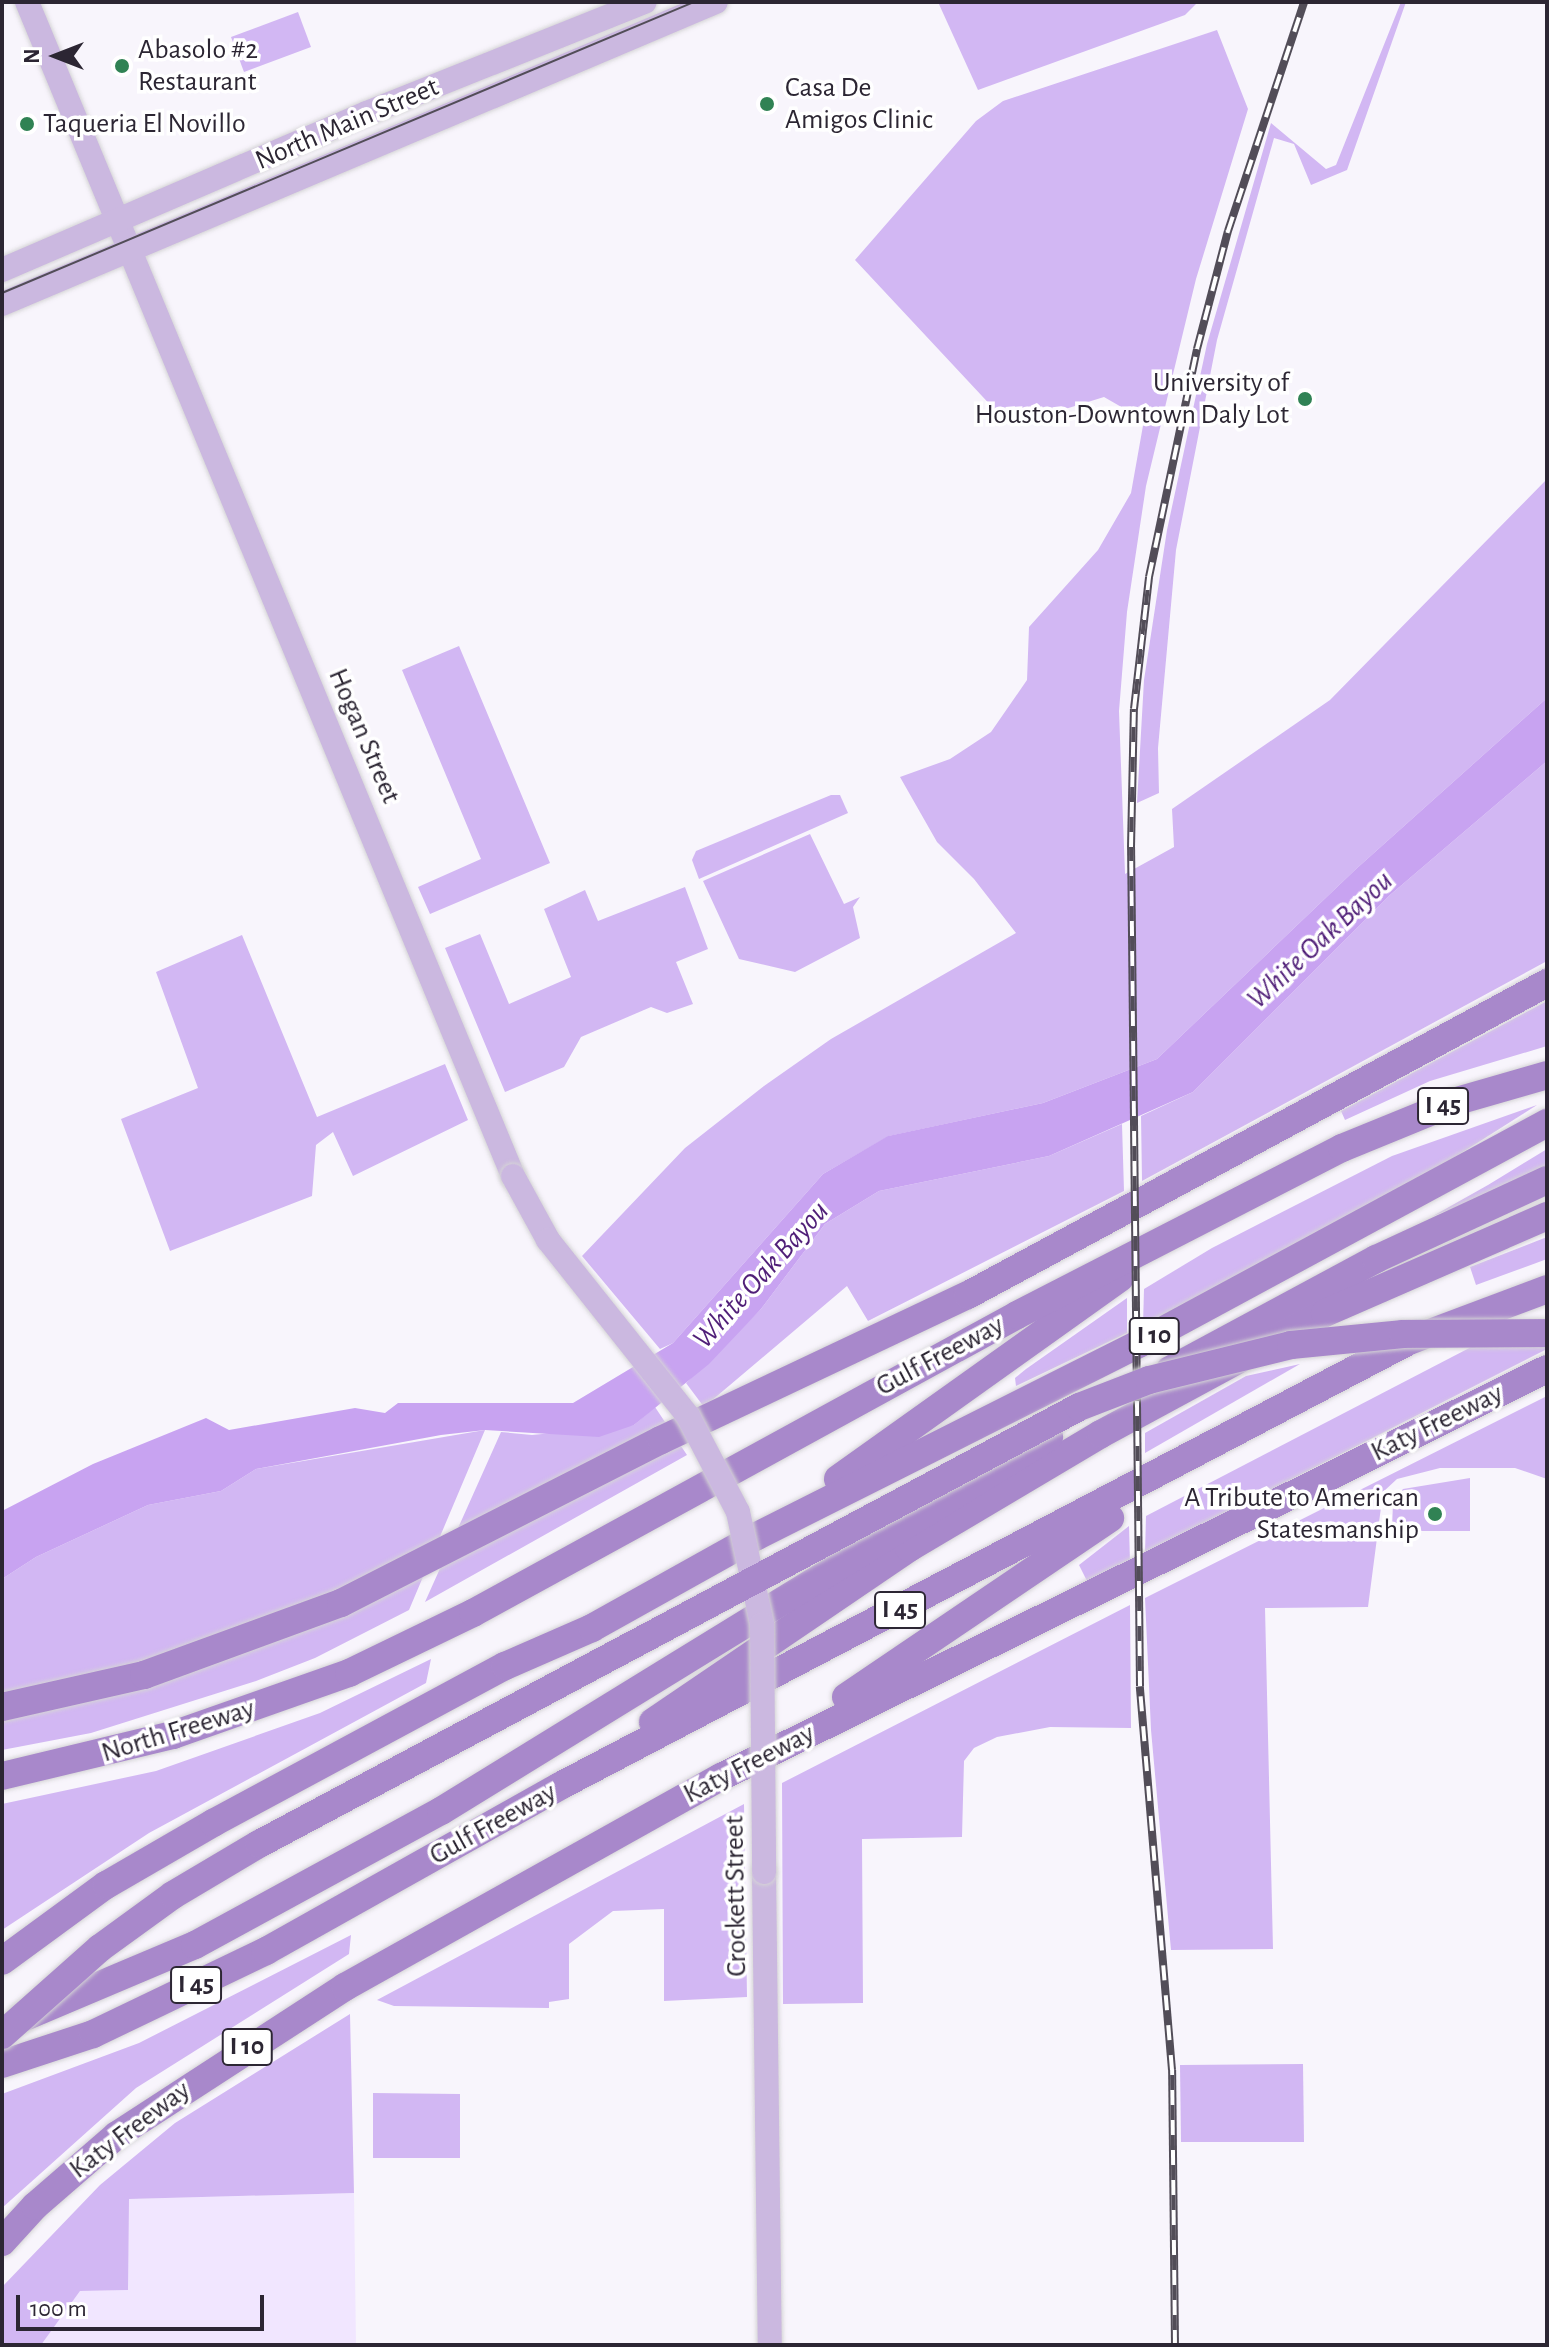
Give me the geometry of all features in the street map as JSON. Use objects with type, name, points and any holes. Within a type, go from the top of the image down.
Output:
[{"type":"highway","points":[[2,1707],[144,1675],[284,1628],[661,1440],[884,1337],[1547,983]]},
{"type":"highway","name":"Gulf Freeway","points":[[349,1673],[473,1613],[831,1414],[1342,1148],[1457,1101],[1547,1075]]},
{"type":"highway","name":"I 10","points":[[2,1961],[106,1885],[329,1761],[505,1666],[592,1628],[755,1537],[1140,1343],[1547,1123]]},
{"type":"highway","points":[[2,2024],[80,1997],[195,1945],[441,1811],[942,1499],[1105,1404],[1426,1236],[1547,1180]]},
{"type":"highway","points":[[1426,1236],[1547,1192]]},
{"type":"highway","points":[[560,1786],[896,1557],[1101,1434],[1338,1307],[1547,1216]]},
{"type":"highway","points":[[755,1537],[1200,1224]]},
{"type":"highway","name":"Gulf Freeway","points":[[2,2064],[93,2034],[382,1889],[446,1849],[560,1786],[1409,1341],[1547,1289]]},
{"type":"highway","points":[[2,2035],[100,1948],[173,1895],[247,1851],[965,1463],[1079,1407],[1149,1380],[1291,1345],[1403,1334],[1547,1333]]},
{"type":"highway","name":"Katy Freeway","points":[[2,2242],[35,2206],[117,2135],[203,2075],[478,1914],[721,1777],[1547,1369]]},
{"type":"highway","points":[[721,1777],[1238,1433]]},
{"type":"highway","name":"North Freeway","points":[[2,1776],[173,1735],[349,1673]]},
{"type":"main road","name":"Hogan Street","points":[[27,2],[513,1176],[548,1240],[639,1350],[711,1455]]},
{"type":"main road","name":"North Main Street","points":[[2,270],[645,2]]},
{"type":"main road","name":"North Main Street","points":[[2,304],[716,2]]},
{"type":"main road","name":"Crockett Street","points":[[711,1455],[738,1512],[757,1590],[765,1711],[770,2345]]},
{"type":"shaded area","points":[[938,2],[1198,2],[1185,15],[978,90]]},
{"type":"shaded area","points":[[1401,2],[1406,2],[1347,170],[1311,185],[1294,144],[1274,138],[1217,340],[1176,550],[1158,748],[1159,793],[1137,803],[1144,680],[1167,530],[1207,344],[1271,123],[1326,169],[1336,165]]},
{"type":"shaded area","points":[[298,12],[311,47],[244,72],[231,37]]},
{"type":"shaded area","points":[[1217,30],[1248,109],[1196,279],[1146,486],[1127,612],[1119,711],[1125,874],[1174,847],[1172,809],[1330,700],[1547,479],[1547,698],[1356,869],[1157,1059],[1043,1103],[889,1136],[823,1174],[673,1343],[660,1349],[582,1256],[685,1148],[764,1086],[831,1039],[1016,933],[974,879],[937,842],[900,777],[950,759],[991,732],[1027,680],[1029,627],[1098,550],[1131,493],[1144,420],[1104,397],[1010,426],[855,260],[976,121],[1003,101]]},
{"type":"shaded area","points":[[459,646],[550,863],[430,914],[418,887],[481,859],[402,670]]},
{"type":"shaded area","points":[[1547,761],[1547,961],[1142,1181],[1141,1116],[1193,1092],[1390,895]]},
{"type":"shaded area","points":[[831,795],[840,795],[848,813],[699,879],[692,860],[696,851]]},
{"type":"shaded area","points":[[810,834],[844,904],[860,897],[853,907],[860,938],[795,972],[739,959],[703,881]]},
{"type":"shaded area","points":[[685,887],[708,949],[676,962],[693,1004],[667,1013],[651,1007],[581,1037],[564,1067],[505,1092],[445,948],[480,934],[509,1004],[571,977],[544,909],[585,890],[598,921]]},
{"type":"shaded area","points":[[242,935],[317,1117],[445,1064],[468,1120],[353,1176],[333,1132],[316,1145],[312,1196],[170,1251],[121,1119],[198,1088],[156,972]]},
{"type":"shaded area","points":[[1547,1001],[1547,1046],[1430,1081],[1345,1120],[1341,1111]]},
{"type":"shaded area","points":[[1537,1105],[1444,1164],[1143,1326],[1144,1289],[1212,1248],[1392,1156]]},
{"type":"shaded area","points":[[1122,1124],[1124,1191],[868,1321],[847,1286],[704,1407],[686,1383],[761,1309],[825,1224],[879,1191],[1049,1156]]},
{"type":"shaded area","points":[[1547,1149],[1547,1172],[1433,1216],[1488,1185]]},
{"type":"shaded area","points":[[1547,1237],[1547,1259],[1476,1285],[1470,1267]]},
{"type":"shaded area","points":[[1127,1298],[1127,1333],[1016,1386],[1015,1378],[1026,1369]]},
{"type":"shaded area","points":[[1477,1344],[1547,1344],[1547,1349],[1145,1554],[1146,1516]]},
{"type":"shaded area","points":[[1300,1364],[1145,1453],[1145,1433],[1246,1376]]},
{"type":"shaded area","points":[[1547,1396],[1547,1479],[1515,1468],[1440,1468],[1397,1479],[1383,1492],[1368,1607],[1265,1608],[1273,1949],[1171,1950],[1151,1730],[1145,1598]]},
{"type":"shaded area","points":[[655,1407],[687,1455],[425,1602],[501,1432],[532,1435],[634,1425]]},
{"type":"shaded area","points":[[485,1430],[409,1610],[315,1658],[256,1681],[91,1733],[2,1750],[2,1579],[36,1557],[148,1505],[221,1491],[256,1469]]},
{"type":"shaded area","points":[[1470,1478],[1470,1531],[1392,1531],[1393,1501],[1403,1489]]},
{"type":"shaded area","points":[[1129,1526],[1130,1563],[1088,1583],[1079,1565]]},
{"type":"shaded area","points":[[1130,1605],[1131,1728],[1050,1727],[997,1737],[974,1748],[964,1761],[962,1837],[862,1839],[863,2003],[783,2004],[782,1783]]},
{"type":"shaded area","points":[[431,1659],[426,1683],[149,1833],[2,1930],[2,1804],[156,1771],[320,1713]]},
{"type":"shaded area","points":[[744,1804],[747,1997],[664,2001],[664,1909],[613,1911],[569,1944],[569,1999],[549,2002],[549,2008],[394,2006],[377,2000]]},
{"type":"shaded area","points":[[351,1935],[349,1954],[136,2088],[2,2208],[2,2094],[139,2043]]},
{"type":"shaded area","points":[[350,2014],[354,2193],[129,2199],[128,2290],[80,2291],[41,2345],[2,2345],[2,2287],[100,2185],[175,2123]]},
{"type":"shaded area","points":[[1303,2064],[1304,2142],[1181,2142],[1180,2065]]},
{"type":"shaded area","points":[[373,2093],[460,2094],[460,2158],[373,2158]]},
{"type":"shaded area","points":[[354,2193],[356,2345],[41,2345],[80,2291],[128,2290],[128,2199]]},
{"type":"water","name":"White Oak Bayou","points":[[1547,698],[1547,761],[1390,895],[1193,1092],[1049,1156],[879,1191],[825,1224],[761,1309],[709,1364],[634,1425],[599,1437],[485,1430],[441,1435],[256,1469],[221,1491],[148,1505],[36,1557],[2,1579],[2,1511],[93,1464],[206,1418],[229,1430],[355,1408],[385,1413],[398,1403],[573,1403],[673,1343],[823,1174],[888,1136],[1043,1103],[1157,1059],[1356,869]]},
{"type":"tram line","points":[[2,293],[694,2]]},
{"type":"railway","points":[[1175,2345],[1172,2070],[1140,1686],[1131,847],[1134,709],[1149,577],[1197,349],[1228,231],[1304,2]]},
{"type":"place","name":"Abasolo #2 Restaurant","points":[[122,66]]},
{"type":"place","name":"Casa De Amigos Clinic","points":[[767,104]]},
{"type":"place","name":"Taqueria El Novillo","points":[[27,124]]},
{"type":"place","name":"University of Houston-Downtown Daly Lot","points":[[1305,399]]},
{"type":"place","name":"A Tribute to American Statesmanship","points":[[1435,1514]]}]
